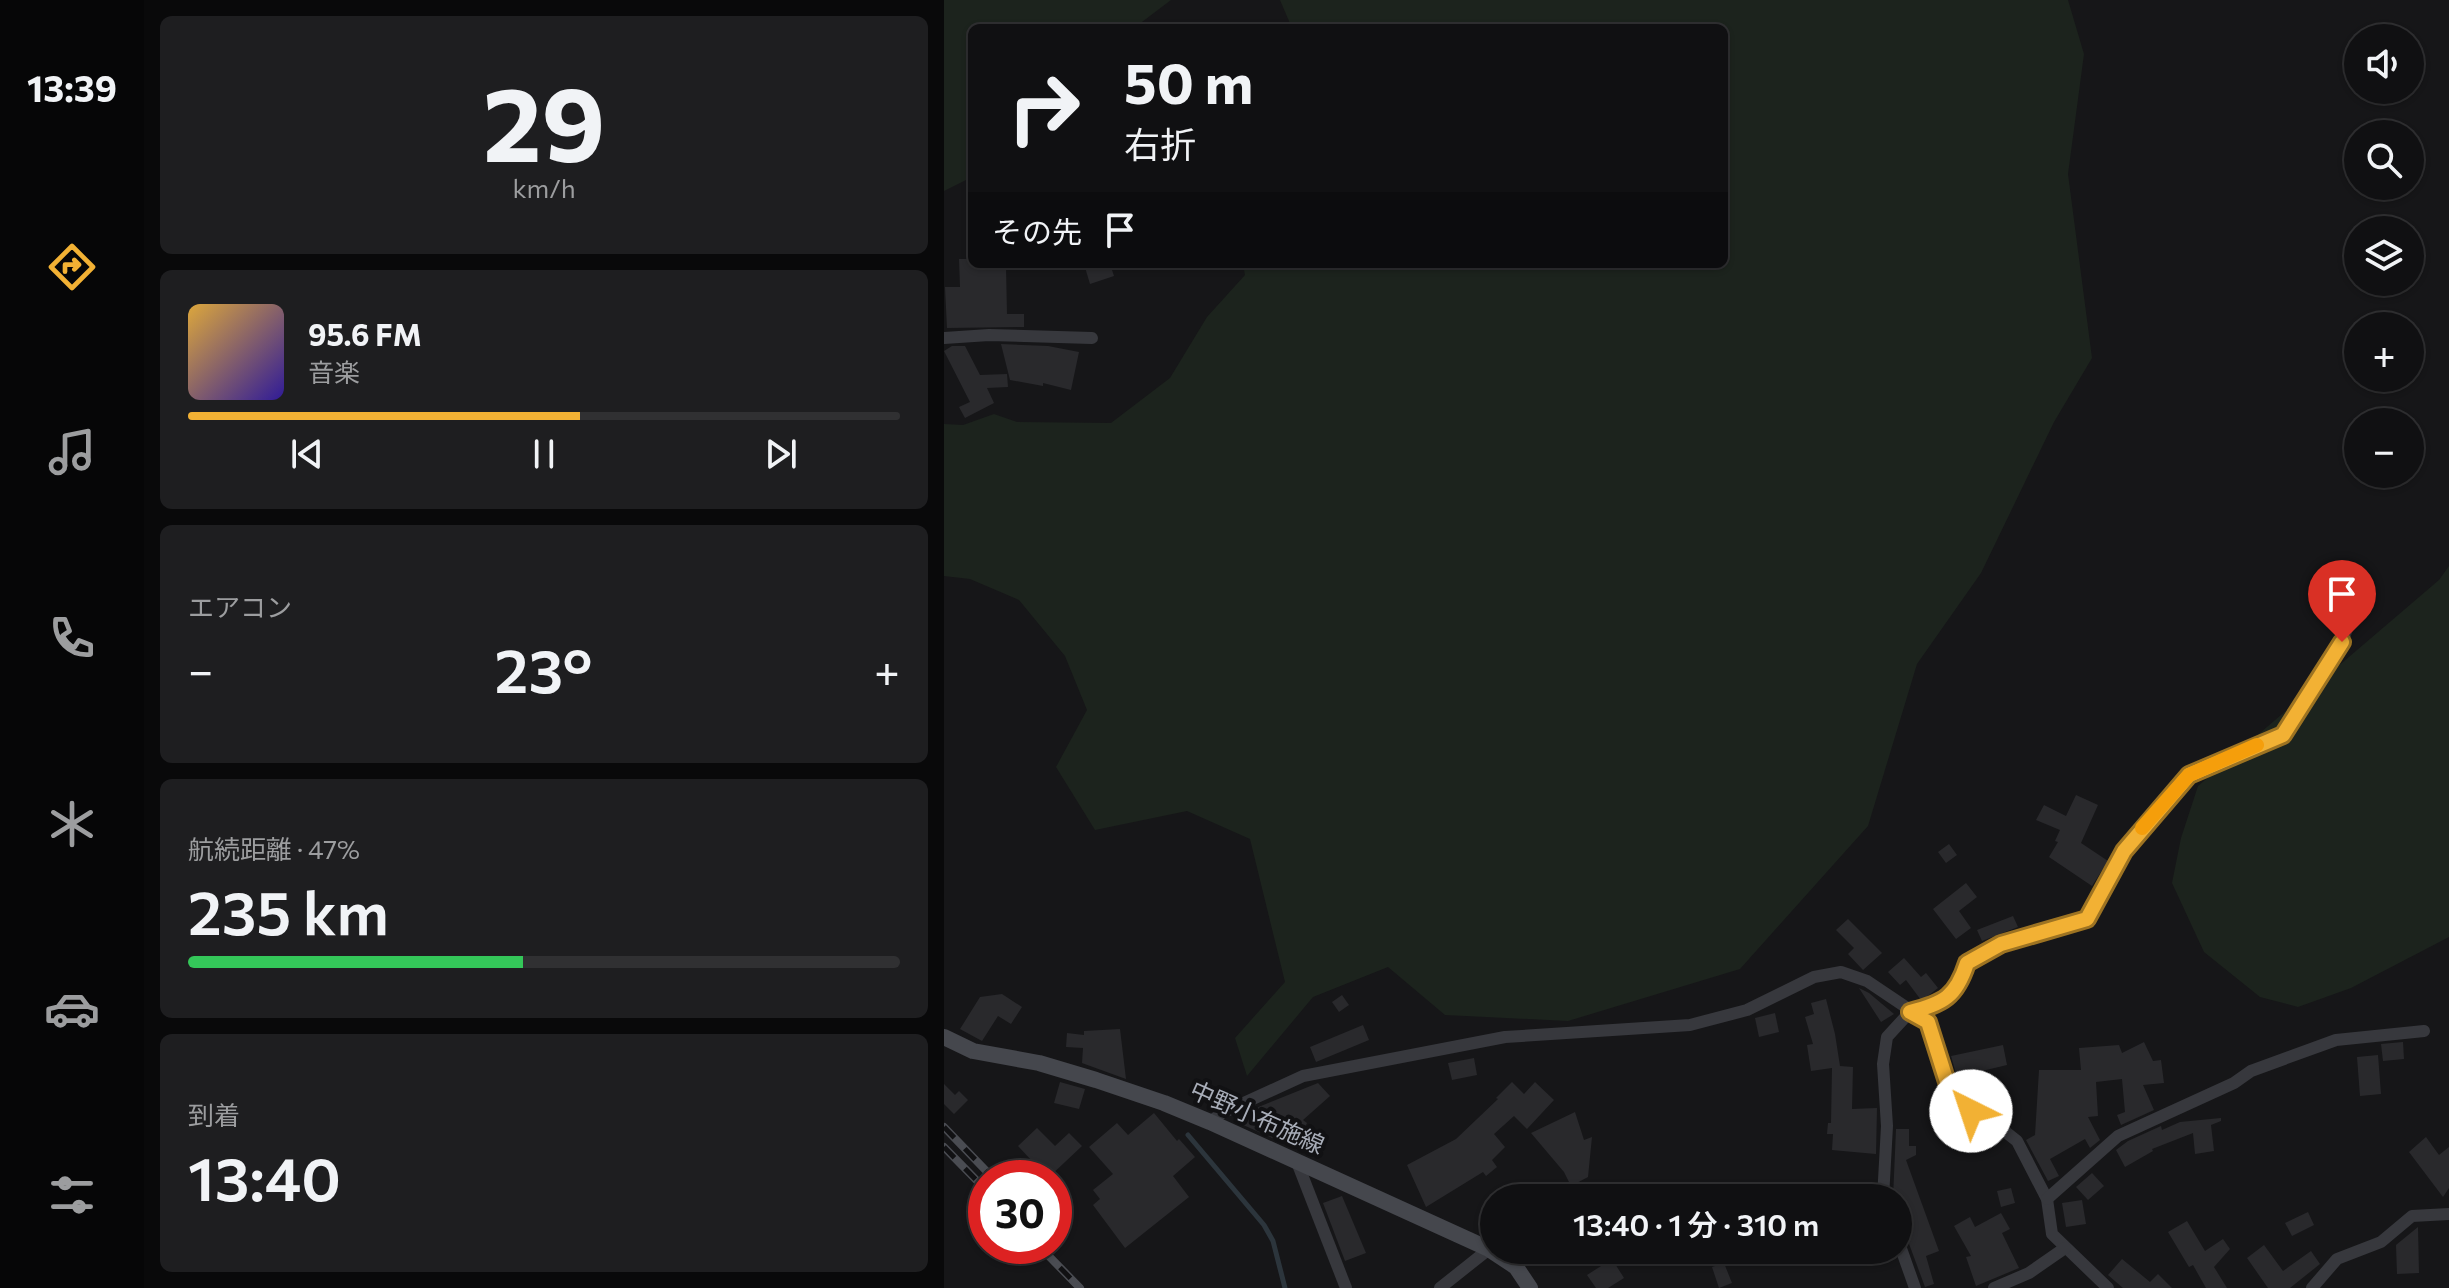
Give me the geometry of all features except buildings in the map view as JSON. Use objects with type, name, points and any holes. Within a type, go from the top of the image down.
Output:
[{"type":"main road","name":"中野小布施線","points":[[944,1037],[973,1051],[1039,1063],[1164,1103],[1480,1245]]},
{"type":"main road","name":"中野小布施線","points":[[1512,1264],[1530,1288]]},
{"type":"street","points":[[944,338],[989,335],[1092,338]]},
{"type":"street","points":[[1884,1184],[1887,1126],[1883,1064],[1887,1037],[1910,1012],[1940,1004],[1960,985],[1967,963],[2001,944],[2087,919],[2124,851],[2189,775],[2283,735],[2342,642],[2352,616]]},
{"type":"street","points":[[1210,1122],[1222,1113],[1303,1076],[1505,1037],[1690,1025],[1747,1010],[1814,977],[1841,972],[1867,981],[1928,1022],[1954,1104],[1988,1118],[2017,1141],[2047,1199],[2052,1234],[2108,1288]]},
{"type":"street","points":[[2047,1199],[2118,1136],[2234,1083],[2251,1071],[2336,1040],[2424,1031]]},
{"type":"street","points":[[1297,1162],[1346,1288]]},
{"type":"street","points":[[2312,1288],[2337,1259],[2381,1242],[2412,1216],[2449,1214]]},
{"type":"street","points":[[1994,1288],[2029,1273],[2065,1248]]},
{"type":"street","points":[[1440,1288],[1480,1256]]},
{"type":"street","points":[[1906,1264],[1915,1288]]},
{"type":"shaded area","points":[[944,0],[1171,0],[1139,24],[968,24],[968,179],[944,191]]},
{"type":"shaded area","points":[[1280,0],[2068,0],[2084,54],[2068,174],[2092,358],[2054,422],[1981,573],[1917,664],[1868,826],[1740,969],[1568,1021],[1445,1015],[1388,967],[1313,997],[1247,1076],[1235,1038],[1285,982],[1250,839],[1187,811],[1095,830],[1056,767],[1087,710],[1065,656],[1019,600],[970,579],[944,576],[944,424],[963,425],[994,414],[1017,422],[1111,423],[1170,378],[1207,317],[1245,275],[1244,268],[1728,268],[1728,24],[1290,24]]},
{"type":"shaded area","points":[[2449,566],[2449,937],[2351,988],[2298,1007],[2260,997],[2204,952],[2172,883],[2181,838],[2198,786],[2439,580]]},
{"type":"waterway","points":[[1188,1135],[1264,1225],[1273,1241],[1285,1288]]},
{"type":"railway","points":[[944,1127],[976,1160]]},
{"type":"railway","points":[[944,1147],[968,1172]]},
{"type":"railway","points":[[1057,1264],[1080,1288]]},
{"type":"slow traffic","points":[[2142,828],[2189,775],[2257,745]]},
{"type":"route","points":[[1971,1111],[1954,1104],[1928,1022],[1910,1012],[1940,1004],[1960,985],[1967,963],[2001,944],[2087,919],[2124,851],[2189,775],[2213,762],[2283,735],[2342,642]]}]
